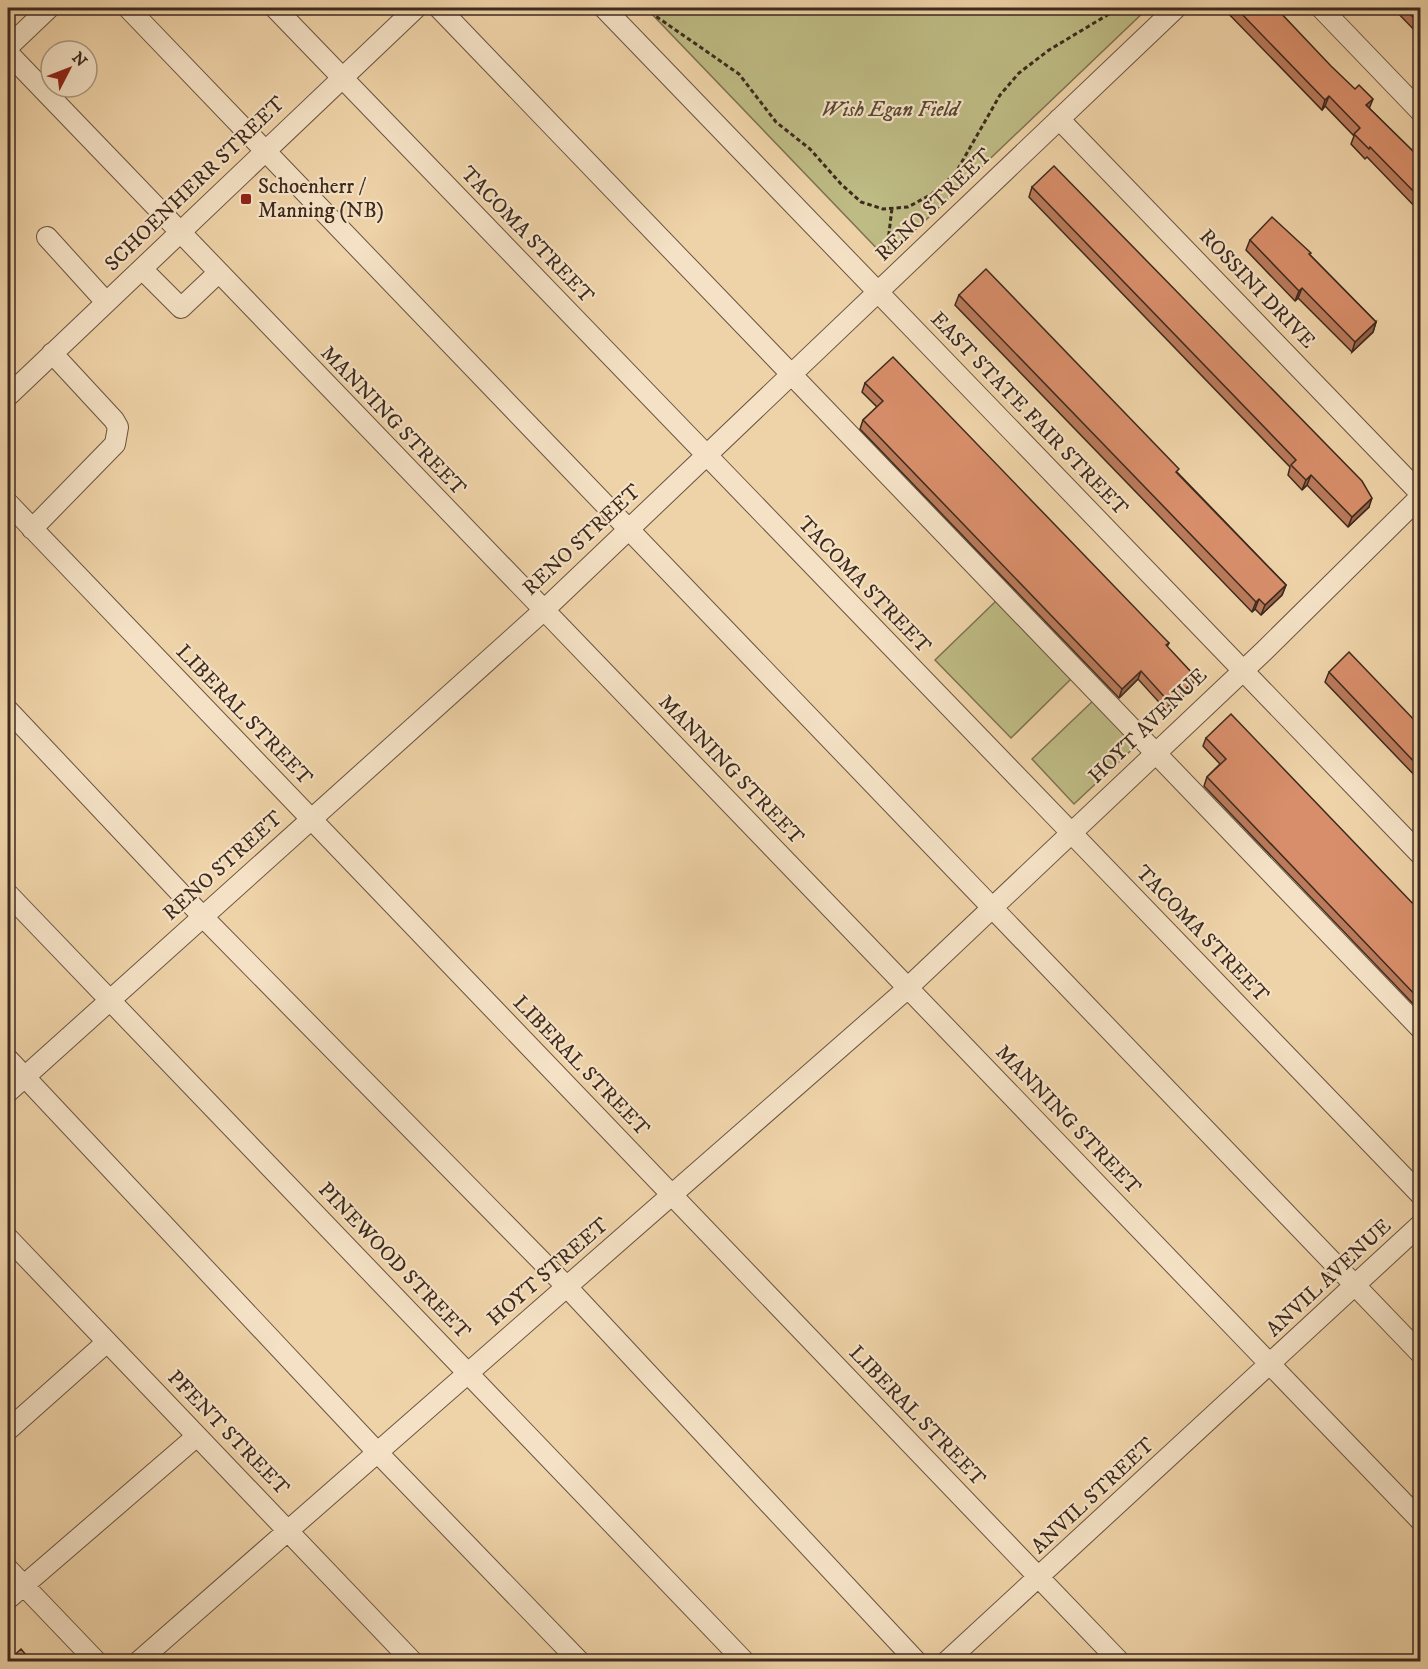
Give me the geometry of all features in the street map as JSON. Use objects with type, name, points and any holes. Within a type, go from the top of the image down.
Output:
[{"type":"street","points":[[8,47],[49,8]]},
{"type":"street","points":[[128,8],[1420,1353]]},
{"type":"street","name":"TACOMA STREET","points":[[275,8],[1420,1194]]},
{"type":"street","name":"SCHOENHERR STREET","points":[[8,396],[416,8]]},
{"type":"street","points":[[439,8],[1420,1028]]},
{"type":"street","name":"EAST STATE FAIR STREET","points":[[604,8],[1420,854]]},
{"type":"street","name":"RENO STREET","points":[[8,1092],[543,611],[1176,8]]},
{"type":"street","points":[[1321,8],[1420,111]]},
{"type":"street","name":"MANNING STREET","points":[[8,53],[1420,1520]]},
{"type":"street","name":"ROSSINI DRIVE","points":[[1059,119],[1420,495]]},
{"type":"street","points":[[47,237],[106,302]]},
{"type":"street","points":[[142,269],[181,308],[218,273]]},
{"type":"street","points":[[32,528],[115,444],[118,436],[114,420],[52,353]]},
{"type":"street","name":"HOYT AVENUE","points":[[907,988],[1244,669],[1420,495]]},
{"type":"street","name":"LIBERAL STREET","points":[[8,503],[1120,1662]]},
{"type":"street","points":[[8,710],[203,917],[567,1287],[917,1662]]},
{"type":"street","name":"PINEWOOD STREET","points":[[8,894],[745,1662]]},
{"type":"street","name":"HOYT STREET","points":[[138,1662],[907,988]]},
{"type":"street","points":[[8,1059],[378,1453],[580,1662]]},
{"type":"street","name":"ANVIL AVENUE","points":[[1270,1365],[1420,1225]]},
{"type":"street","name":"PFENT STREET","points":[[8,1238],[413,1662]]},
{"type":"street","points":[[8,1430],[107,1342]]},
{"type":"street","name":"ANVIL STREET","points":[[946,1662],[1270,1365]]},
{"type":"street","points":[[8,1599],[197,1436]]},
{"type":"street","points":[[8,1569],[97,1662]]},
{"type":"path","points":[[644,8],[739,74],[776,122],[810,149],[861,202],[883,209],[908,207],[932,194],[955,174],[1000,95],[1019,73],[1049,50],[1119,8]]},
{"type":"path","points":[[886,258],[892,208]]},
{"type":"green space","name":"Wish Egan Field","points":[[646,8],[1148,8],[886,258]]},
{"type":"green space","points":[[996,601],[1071,679],[1011,738],[935,660]]},
{"type":"green space","points":[[1096,698],[1139,743],[1074,804],[1032,759]]},
{"type":"building","points":[[1236,8],[1276,8],[1355,89],[1359,85],[1373,99],[1366,105],[1420,158],[1420,198],[1370,147],[1369,149],[1354,134],[1360,128],[1329,96],[1325,100]]},
{"type":"building","points":[[1404,8],[1420,8],[1420,24]]},
{"type":"building","points":[[1054,166],[1362,481],[1372,498],[1352,517],[1311,475],[1306,480],[1291,465],[1296,460],[1032,187]]},
{"type":"building","points":[[1272,217],[1311,253],[1309,254],[1376,322],[1355,342],[1302,288],[1299,291],[1250,240]]},
{"type":"building","points":[[986,269],[1179,469],[1176,472],[1286,585],[1265,605],[1259,599],[1256,602],[959,295]]},
{"type":"building","points":[[893,357],[1169,643],[1166,645],[1192,673],[1189,676],[1194,681],[1170,703],[1141,671],[1122,689],[863,420],[883,401],[865,383]]},
{"type":"building","points":[[1349,652],[1420,726],[1420,768],[1329,672]]},
{"type":"building","points":[[1231,714],[1420,911],[1420,1000],[1207,777],[1226,759],[1206,738]]},
{"type":"building","points":[[21,1649],[32,1662],[8,1662],[8,1661]]},
{"type":"place","name":"Schoenherr / Manning (NB)","points":[[246,199]]}]
